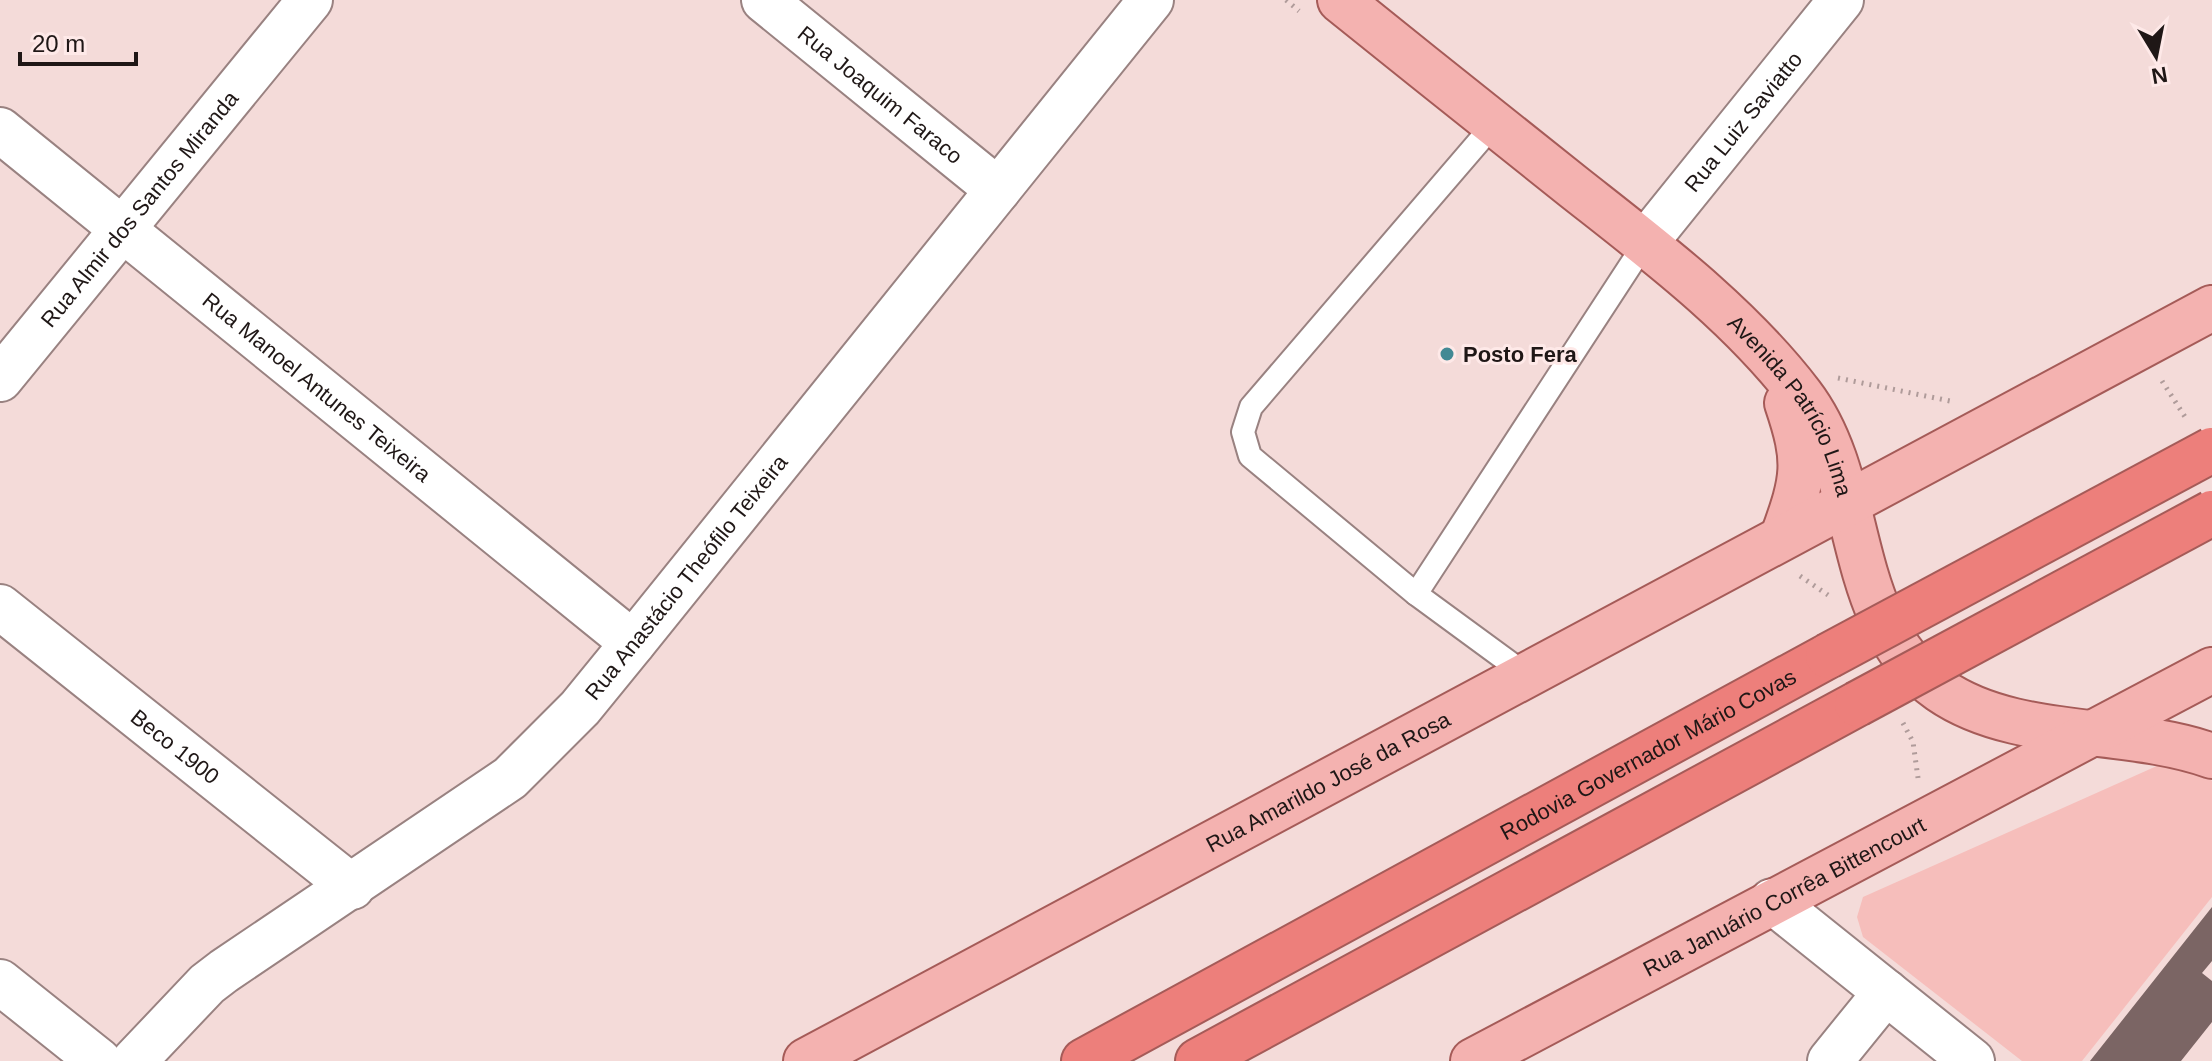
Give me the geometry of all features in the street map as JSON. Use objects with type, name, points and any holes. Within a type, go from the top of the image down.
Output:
[{"type":"highway","name":"Rodovia Governador Mário Covas","points":[[1084,1061],[1828,656],[2204,441]]},
{"type":"highway","points":[[1198,1061],[2212,513]]},
{"type":"main road","name":"Avenida Patrício Lima","points":[[1325,10],[1494,124],[1645,243],[1773,359],[1804,399],[1827,439],[1849,500],[1875,609],[1899,648],[1938,689],[1977,710],[2018,722],[2146,738],[2212,756]]},
{"type":"main road","name":"Rua Amarildo José da Rosa","points":[[806,1061],[2212,308]]},
{"type":"main road","points":[[1773,359],[1797,433],[1803,465],[1800,490],[1783,536]]},
{"type":"main road","name":"Rua Januário Corrêa Bittencourt","points":[[1473,1061],[2212,670]]},
{"type":"street","name":"Rua Almir dos Santos Miranda","points":[[0,379],[310,0]]},
{"type":"street","name":"Rua Joaquim Faraco","points":[[764,0],[998,190]]},
{"type":"street","name":"Rua Anastácio Theófilo Teixeira","points":[[134,1061],[207,984],[510,778],[580,708],[1151,0]]},
{"type":"street","name":"Rua Luiz Saviatto","points":[[1645,243],[1841,0]]},
{"type":"street","name":"Rua Manoel Antunes Teixeira","points":[[0,130],[633,643]]},
{"type":"street","name":"Beco 1900","points":[[0,607],[352,887]]},
{"type":"street","points":[[1772,901],[1972,1061]]},
{"type":"street","points":[[0,982],[99,1061]]},
{"type":"street","points":[[1830,1061],[1886,992]]},
{"type":"lane","points":[[1494,124],[1251,407],[1243,432],[1250,456],[1416,594],[1525,674]]},
{"type":"lane","points":[[1416,594],[1645,243]]},
{"type":"path","points":[[1286,0],[1325,10]]},
{"type":"path","points":[[2139,347],[2204,441]]},
{"type":"path","points":[[1773,359],[1867,385],[2018,411]]},
{"type":"shaded area","points":[[2168,761],[2204,773],[2212,781],[2212,897],[2082,1061],[2022,1061],[1863,937],[1857,917],[1863,897]]},
{"type":"building","points":[[2212,907],[2212,961],[2202,973],[2212,981],[2212,1022],[2181,1061],[2090,1061]]},
{"type":"place","name":"Posto Fera","points":[[1447,354]]}]
